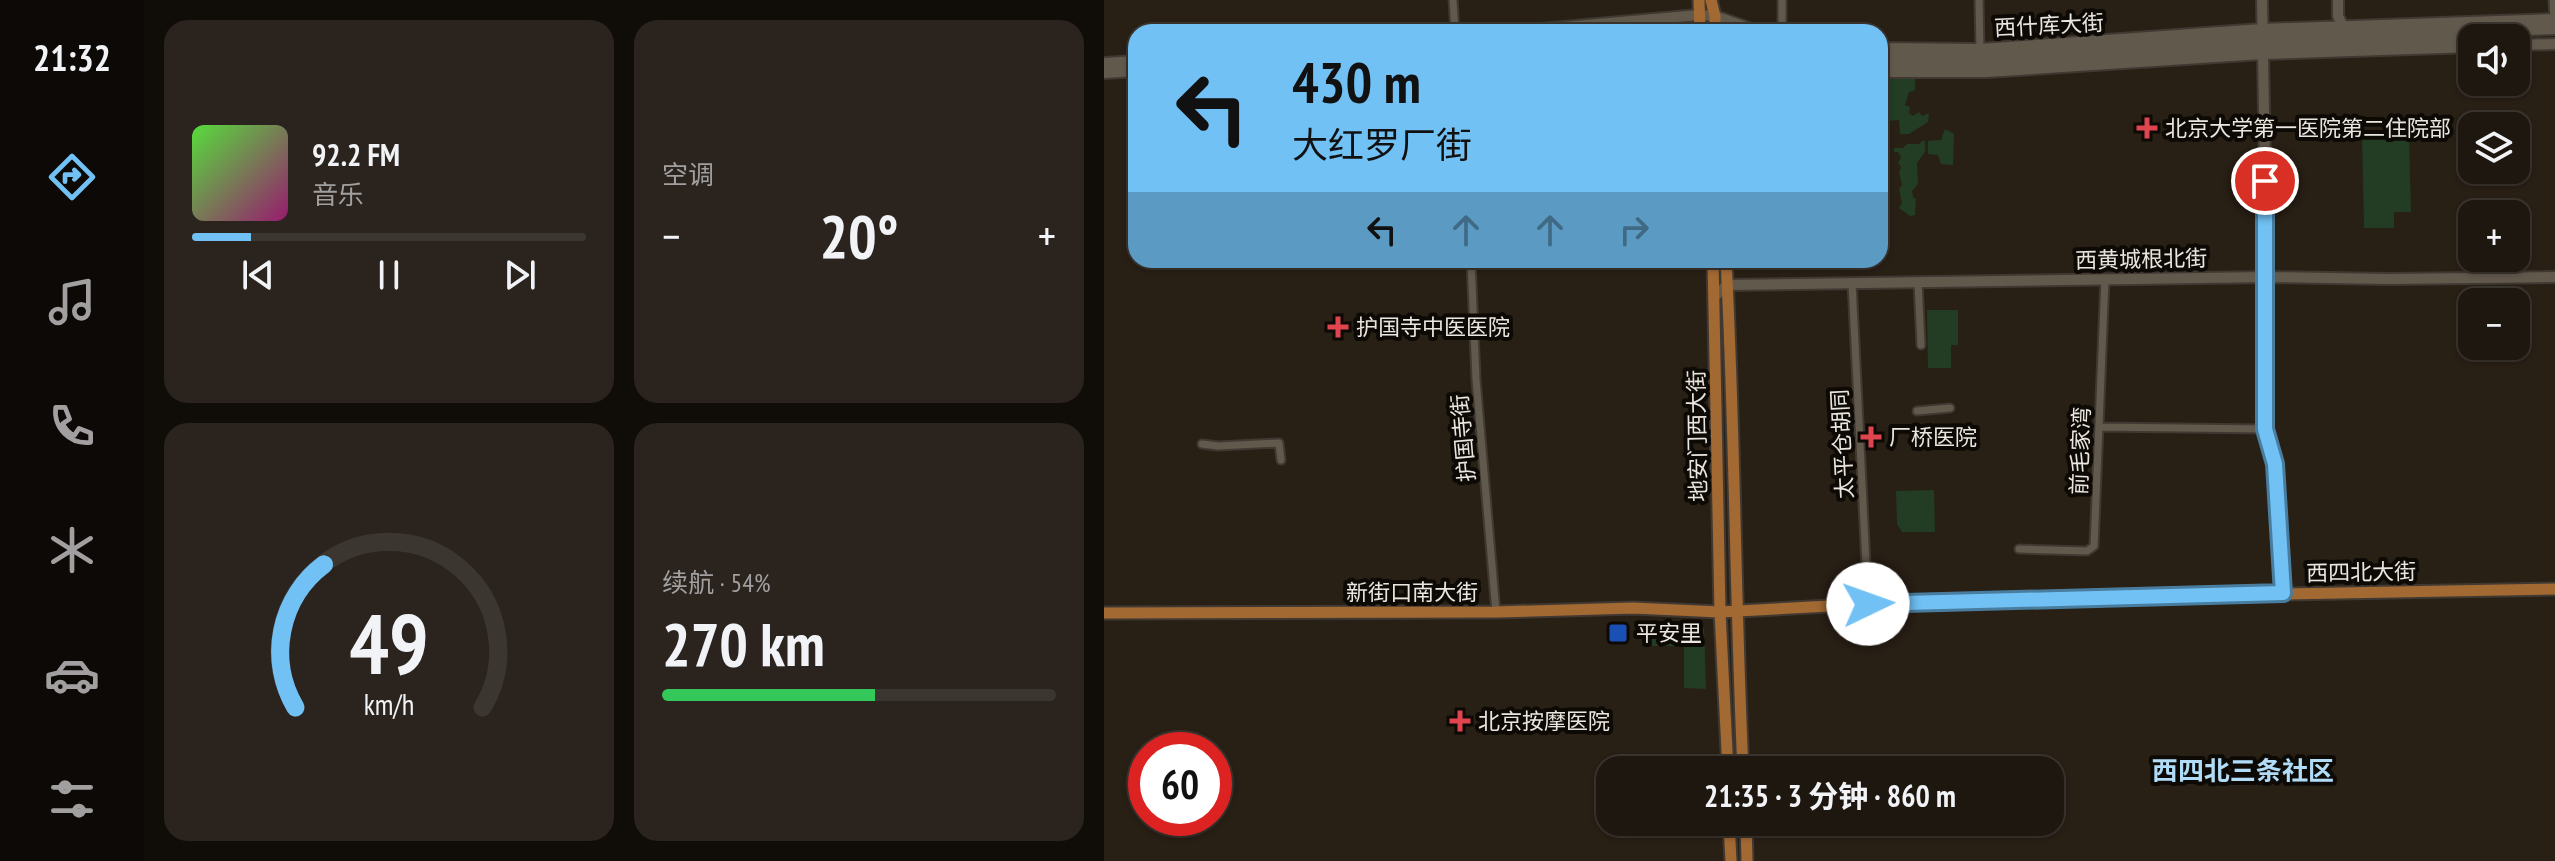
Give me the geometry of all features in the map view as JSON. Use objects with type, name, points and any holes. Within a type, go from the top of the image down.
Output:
[{"type":"main road","points":[[1699,0],[1700,24]]},
{"type":"main road","points":[[1711,0],[1715,24]]},
{"type":"main road","name":"地安门西大街","points":[[1713,268],[1720,612],[1727,756]]},
{"type":"main road","name":"地安门西大街","points":[[1726,268],[1742,756]]},
{"type":"main road","name":"西四北大街","points":[[1736,611],[1868,604],[2555,589]]},
{"type":"main road","name":"新街口南大街","points":[[1104,613],[1496,612],[1633,608],[1736,611]]},
{"type":"main road","points":[[1730,836],[1731,861]]},
{"type":"main road","points":[[1746,836],[1747,861]]},
{"type":"street","points":[[1453,0],[1454,24]]},
{"type":"street","points":[[1782,0],[1782,24]]},
{"type":"street","points":[[1979,0],[1980,49]]},
{"type":"street","points":[[2262,0],[2267,277],[2265,429],[2275,464],[2283,593]]},
{"type":"street","points":[[2338,0],[2338,16],[2345,31]]},
{"type":"street","points":[[2553,0],[2555,19]]},
{"type":"street","points":[[1598,24],[1699,15],[1715,16],[1738,24]]},
{"type":"street","name":"西什库大街","points":[[1888,72],[1986,72],[2345,31],[2555,19]]},
{"type":"street","name":"西什库大街","points":[[2345,31],[2555,29]]},
{"type":"street","points":[[2530,37],[2555,36]]},
{"type":"street","name":"西什库大街","points":[[1888,48],[2458,39]]},
{"type":"street","name":"西什库大街","points":[[1888,64],[1985,65],[2262,42]]},
{"type":"street","name":"西什库大街","points":[[1888,56],[1985,57],[2262,42],[2458,47]]},
{"type":"street","points":[[2530,45],[2555,44]]},
{"type":"street","points":[[1104,63],[1128,62]]},
{"type":"street","points":[[1104,73],[1128,72]]},
{"type":"street","name":"护国寺街","points":[[1471,268],[1476,379],[1496,612]]},
{"type":"street","name":"西黄城根北街","points":[[1727,285],[2267,277],[2555,277]]},
{"type":"street","name":"前毛家湾","points":[[2019,549],[2087,551],[2094,546],[2105,279]]},
{"type":"street","points":[[1918,282],[1921,345]]},
{"type":"street","name":"太平仓胡同","points":[[1852,283],[1868,604]]},
{"type":"street","points":[[1715,296],[1727,285]]},
{"type":"street","points":[[1917,411],[1950,408]]},
{"type":"street","points":[[2099,427],[2265,429]]},
{"type":"street","points":[[1202,444],[1279,443],[1281,460]]},
{"type":"green space","points":[[1888,78],[1915,78],[1915,90],[1909,92],[1905,105],[1910,107],[1909,113],[1913,116],[1919,112],[1922,116],[1929,113],[1928,122],[1909,134],[1900,134],[1899,120],[1888,121]]},
{"type":"green space","points":[[1945,129],[1954,134],[1953,165],[1941,164],[1938,155],[1928,154],[1928,141],[1941,140]]},
{"type":"green space","points":[[2362,135],[2409,135],[2411,212],[2394,212],[2394,228],[2364,228]]},
{"type":"green space","points":[[1925,141],[1925,152],[1917,163],[1918,184],[1912,191],[1916,199],[1915,215],[1910,216],[1899,208],[1902,203],[1899,189],[1902,185],[1901,167],[1898,163],[1901,157],[1894,152],[1894,148]]},
{"type":"green space","points":[[1927,310],[1958,310],[1958,345],[1951,345],[1951,368],[1928,368]]},
{"type":"green space","points":[[1934,490],[1935,532],[1902,532],[1897,524],[1896,491]]},
{"type":"green space","points":[[1652,628],[1704,628],[1706,689],[1684,688],[1684,646],[1652,646]]},
{"type":"place","name":"北京大学第一医院第二住院部","points":[[2147,128]]},
{"type":"place","name":"护国寺中医医院","points":[[1338,327]]},
{"type":"place","name":"厂桥医院","points":[[1871,437]]},
{"type":"place","name":"平安里","points":[[1618,633]]},
{"type":"place","name":"北京按摩医院","points":[[1460,721]]},
{"type":"district","name":"西四北三条社区","points":[[2243,770]]},
{"type":"route","points":[[1868,604],[2283,593],[2275,464],[2265,429],[2265,181]]}]
